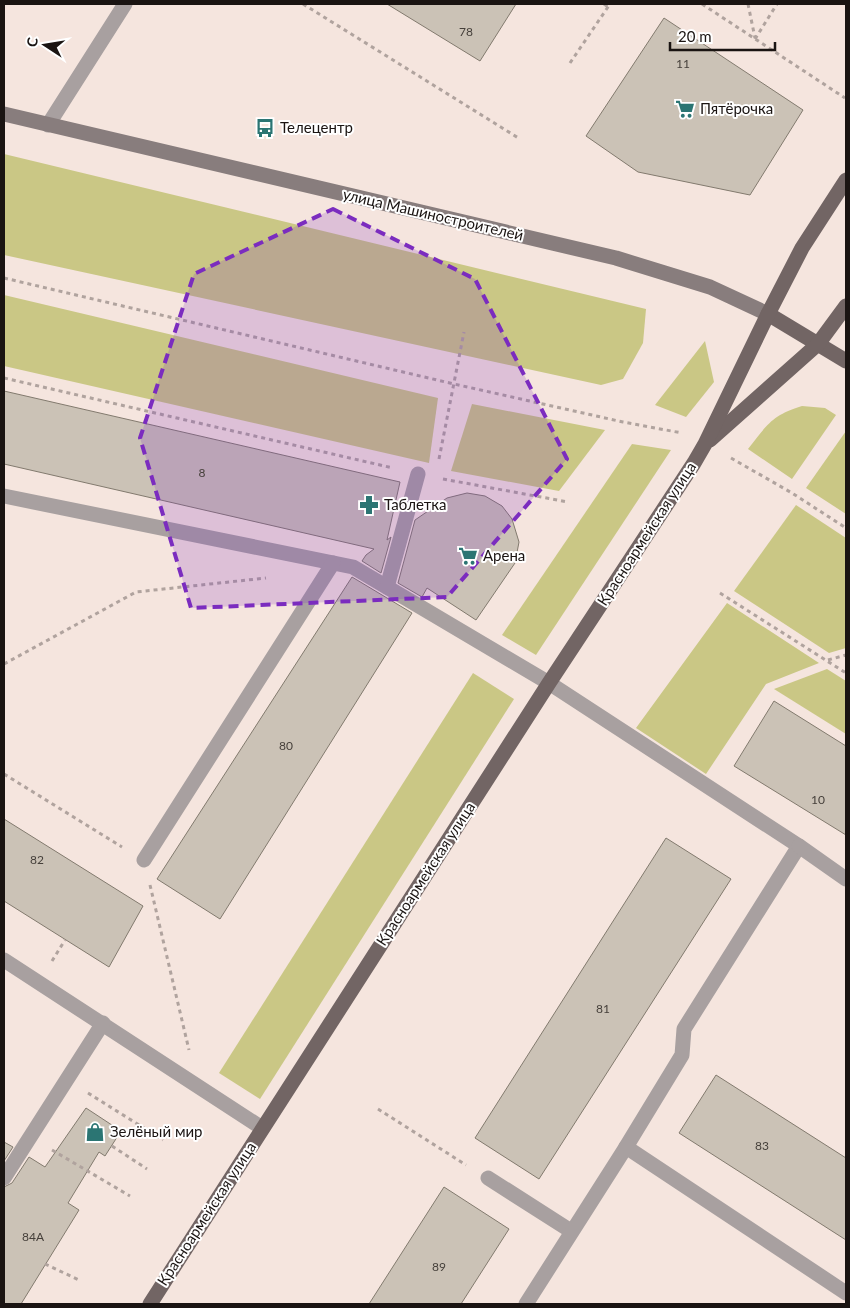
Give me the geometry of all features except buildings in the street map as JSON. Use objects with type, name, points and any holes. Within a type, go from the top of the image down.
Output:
[{"type":"main road","name":"улица Машиностроителей","points":[[4,114],[616,258],[710,287],[768,314],[846,361]]},
{"type":"main road","name":"Красноармейская улица","points":[[150,1304],[705,444],[802,248],[846,180]]},
{"type":"main road","name":"Красноармейская улица","points":[[705,444],[818,344],[846,306]]},
{"type":"lane","points":[[48,125],[125,4]]},
{"type":"lane","points":[[388,587],[418,474]]},
{"type":"lane","points":[[4,496],[353,567],[549,683],[799,846],[846,879]]},
{"type":"lane","points":[[144,860],[333,563]]},
{"type":"lane","points":[[526,1304],[682,1055],[684,1029],[799,846]]},
{"type":"lane","points":[[4,960],[262,1128]]},
{"type":"lane","points":[[4,1178],[103,1024]]},
{"type":"lane","points":[[626,1147],[846,1293]]},
{"type":"lane","points":[[488,1178],[572,1231]]},
{"type":"path","points":[[303,4],[520,139]]},
{"type":"path","points":[[570,63],[609,5],[604,4]]},
{"type":"path","points":[[702,4],[845,98]]},
{"type":"path","points":[[748,4],[755,38]]},
{"type":"path","points":[[755,38],[777,4]]},
{"type":"path","points":[[4,278],[454,384],[614,420],[682,433]]},
{"type":"path","points":[[435,477],[464,332]]},
{"type":"path","points":[[4,378],[418,474],[568,502]]},
{"type":"path","points":[[731,458],[846,528]]},
{"type":"path","points":[[4,664],[136,592],[270,577]]},
{"type":"path","points":[[720,593],[846,673]]},
{"type":"path","points":[[827,661],[846,655]]},
{"type":"path","points":[[4,774],[144,860],[197,1084]]},
{"type":"path","points":[[67,1080],[163,1140]]},
{"type":"path","points":[[378,1109],[488,1178]]},
{"type":"path","points":[[30,1136],[130,1196]]},
{"type":"path","points":[[112,1146],[147,1168]]},
{"type":"path","points":[[45,1264],[79,1280]]},
{"type":"highlighted area","points":[[333,209],[475,279],[567,459],[447,597],[191,608],[140,438],[194,274]]},
{"type":"shaded area","points":[[4,154],[646,309],[643,343],[623,379],[601,385],[4,255]]},
{"type":"shaded area","points":[[4,295],[438,398],[429,463],[4,366]]},
{"type":"shaded area","points":[[705,341],[714,382],[686,417],[655,405]]},
{"type":"shaded area","points":[[472,404],[605,430],[559,491],[451,471]]},
{"type":"shaded area","points":[[802,406],[825,408],[836,415],[792,479],[748,449],[760,433],[777,417]]},
{"type":"shaded area","points":[[846,431],[846,514],[806,488]]},
{"type":"shaded area","points":[[632,444],[671,450],[536,655],[502,635]]},
{"type":"shaded area","points":[[796,505],[846,538],[846,648],[829,653],[734,591]]},
{"type":"shaded area","points":[[727,603],[819,663],[766,684],[706,774],[636,728]]},
{"type":"shaded area","points":[[827,669],[846,681],[846,734],[774,689]]},
{"type":"shaded area","points":[[473,673],[514,699],[260,1099],[219,1073]]},
{"type":"place","name":"Пятёрочка","points":[[685,109]]},
{"type":"place","name":"Телецентр","points":[[265,128]]},
{"type":"place","name":"Таблетка","points":[[369,505]]},
{"type":"place","name":"Арена","points":[[468,556]]},
{"type":"place","name":"Зелёный мир","points":[[95,1132]]}]
